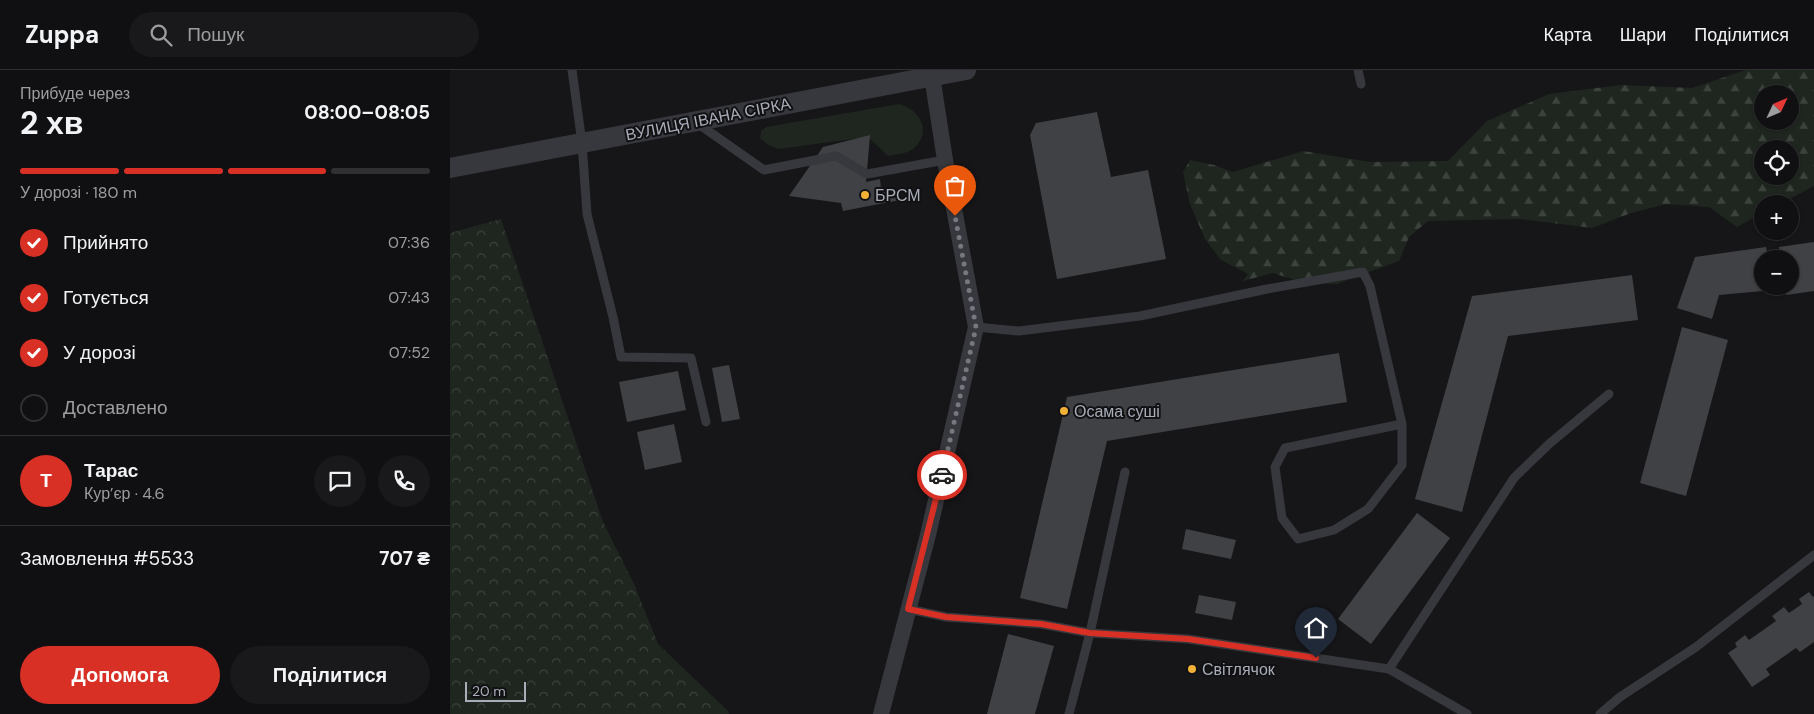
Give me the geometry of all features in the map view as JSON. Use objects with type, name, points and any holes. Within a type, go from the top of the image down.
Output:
[{"type":"street","name":"ВУЛИЦЯ ІВАНА СІРКА","points":[[450,168],[695,122],[932,73],[966,70]]},
{"type":"street","points":[[881,714],[956,419],[976,327],[945,160],[932,73]]},
{"type":"lane","points":[[572,70],[582,143],[587,214],[621,357],[691,358],[706,422]]},
{"type":"lane","points":[[1358,70],[1361,84]]},
{"type":"lane","points":[[695,122],[764,170],[836,156],[867,174],[945,160]]},
{"type":"lane","points":[[976,327],[1019,331],[1140,316],[1363,272],[1370,286],[1402,424],[1402,465],[1368,509],[1334,530],[1298,539],[1282,518],[1275,467],[1285,448],[1402,424]]},
{"type":"lane","points":[[1389,669],[1514,478],[1549,444],[1609,394]]},
{"type":"lane","points":[[1068,714],[1090,633],[1126,472]]},
{"type":"lane","points":[[1600,714],[1620,697],[1696,647],[1814,555]]},
{"type":"lane","points":[[908,609],[946,617],[1041,624],[1090,633],[1188,639],[1389,669],[1467,714]]},
{"type":"green space","points":[[1746,70],[1814,70],[1814,186],[1797,195],[1754,195],[1754,217],[1737,227],[1709,207],[1666,204],[1631,213],[1592,228],[1520,219],[1428,221],[1409,237],[1399,261],[1337,284],[1304,283],[1273,273],[1243,281],[1248,274],[1221,260],[1205,239],[1190,204],[1183,172],[1190,160],[1214,165],[1233,172],[1303,151],[1370,162],[1448,161],[1487,121],[1549,94],[1621,85],[1692,88]]},
{"type":"green space","points":[[899,104],[918,116],[923,128],[920,141],[914,148],[902,154],[888,156],[868,137],[778,149],[768,145],[760,138],[761,131],[766,127]]},
{"type":"green space","points":[[501,219],[603,522],[634,584],[658,644],[729,714],[450,714],[450,233]]},
{"type":"building","points":[[1097,112],[1111,177],[1148,170],[1166,259],[1057,279],[1030,135],[1036,123]]},
{"type":"building","points":[[870,135],[866,182],[880,179],[881,188],[900,200],[843,211],[841,203],[789,196],[823,147]]},
{"type":"building","points":[[1814,242],[1814,291],[1799,293],[1799,250],[1780,250],[1779,247]]},
{"type":"building","points":[[1766,247],[1766,250],[1754,250],[1754,292],[1719,295],[1712,319],[1677,308],[1695,257]]},
{"type":"building","points":[[1632,275],[1638,320],[1508,336],[1462,512],[1415,499],[1472,296]]},
{"type":"building","points":[[1682,327],[1728,340],[1686,496],[1640,483]]},
{"type":"building","points":[[1339,353],[1347,402],[1107,441],[1067,609],[1020,598],[1067,397]]},
{"type":"building","points":[[729,365],[740,419],[722,422],[712,368]]},
{"type":"building","points":[[678,371],[686,410],[627,422],[619,382]]},
{"type":"building","points":[[674,424],[682,462],[645,470],[637,432]]},
{"type":"building","points":[[1417,513],[1450,538],[1371,644],[1338,619]]},
{"type":"building","points":[[1186,529],[1236,540],[1231,559],[1182,549]]},
{"type":"building","points":[[1809,592],[1814,596],[1814,642],[1800,652],[1796,648],[1766,669],[1770,675],[1752,687],[1728,653],[1737,647],[1735,643],[1745,635],[1749,640],[1776,621],[1772,616],[1784,607],[1789,613],[1802,604],[1799,599]]},
{"type":"building","points":[[1199,595],[1236,602],[1232,620],[1195,613]]},
{"type":"building","points":[[1008,634],[1054,646],[1035,714],[987,714]]},
{"type":"way so far","points":[[942,475],[976,327],[955,216]]},
{"type":"place","name":"БРСМ","points":[[865,195]]},
{"type":"place","name":"Осама суші","points":[[1064,411]]},
{"type":"place","name":"Світлячок","points":[[1192,669]]},
{"type":"route","points":[[942,475],[908,609],[946,617],[1041,624],[1090,633],[1188,639],[1316,658]]}]
